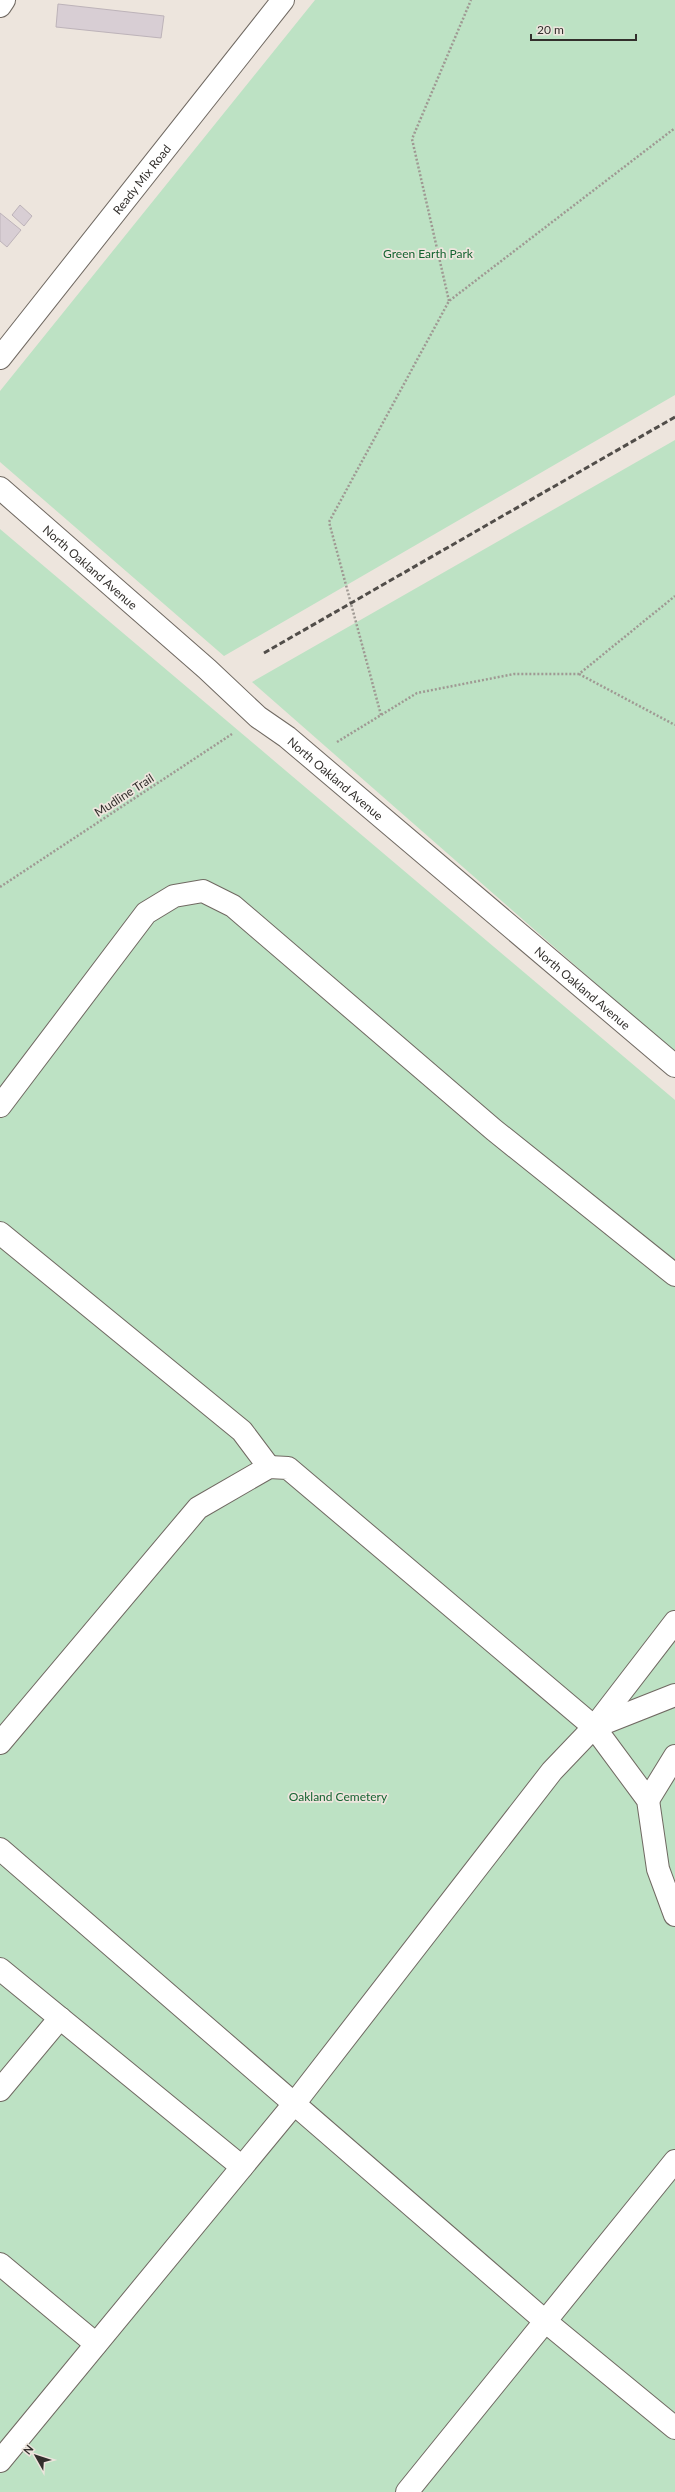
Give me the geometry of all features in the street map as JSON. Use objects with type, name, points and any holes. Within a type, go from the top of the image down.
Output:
[{"type":"street","points":[[0,6],[4,0]]},
{"type":"street","name":"Ready Mix Road","points":[[0,358],[283,0]]},
{"type":"street","name":"North Oakland Avenue","points":[[0,488],[207,669],[258,717],[287,737],[675,1066]]},
{"type":"street","points":[[0,1106],[146,913],[174,896],[203,891],[233,906],[494,1130],[675,1275]]},
{"type":"street","points":[[0,1233],[242,1431],[269,1467]]},
{"type":"street","points":[[0,1743],[198,1508],[269,1467],[288,1468],[594,1727],[648,1800],[658,1869],[675,1915]]},
{"type":"street","points":[[0,2461],[294,2104],[552,1771],[594,1727],[675,1622]]},
{"type":"street","points":[[594,1727],[675,1695]]},
{"type":"street","points":[[648,1800],[675,1756]]},
{"type":"street","points":[[0,1850],[545,2322],[675,2428]]},
{"type":"street","points":[[0,1969],[242,2167]]},
{"type":"street","points":[[0,2090],[60,2018]]},
{"type":"street","points":[[407,2492],[675,2161]]},
{"type":"street","points":[[0,2264],[96,2344]]},
{"type":"path","points":[[449,301],[412,139],[471,0]]},
{"type":"path","points":[[381,715],[330,522],[449,301],[675,128]]},
{"type":"path","points":[[579,674],[675,596]]},
{"type":"path","points":[[312,758],[417,693],[514,674],[579,674],[675,725]]},
{"type":"path","name":"Mudline Trail","points":[[0,887],[258,717]]},
{"type":"green space","name":"Green Earth Park","points":[[315,0],[675,0],[675,395],[224,656],[0,462],[0,391]]},
{"type":"green space","points":[[675,440],[675,1053],[252,682]]},
{"type":"green space","name":"Oakland Cemetery","points":[[0,529],[675,1100],[675,2492],[0,2492]]},
{"type":"building","points":[[58,4],[164,16],[161,38],[56,27]]},
{"type":"building","points":[[20,205],[32,216],[24,226],[12,215]]},
{"type":"building","points":[[0,213],[21,230],[7,247],[0,241]]},
{"type":"railway","points":[[264,653],[675,417]]}]
